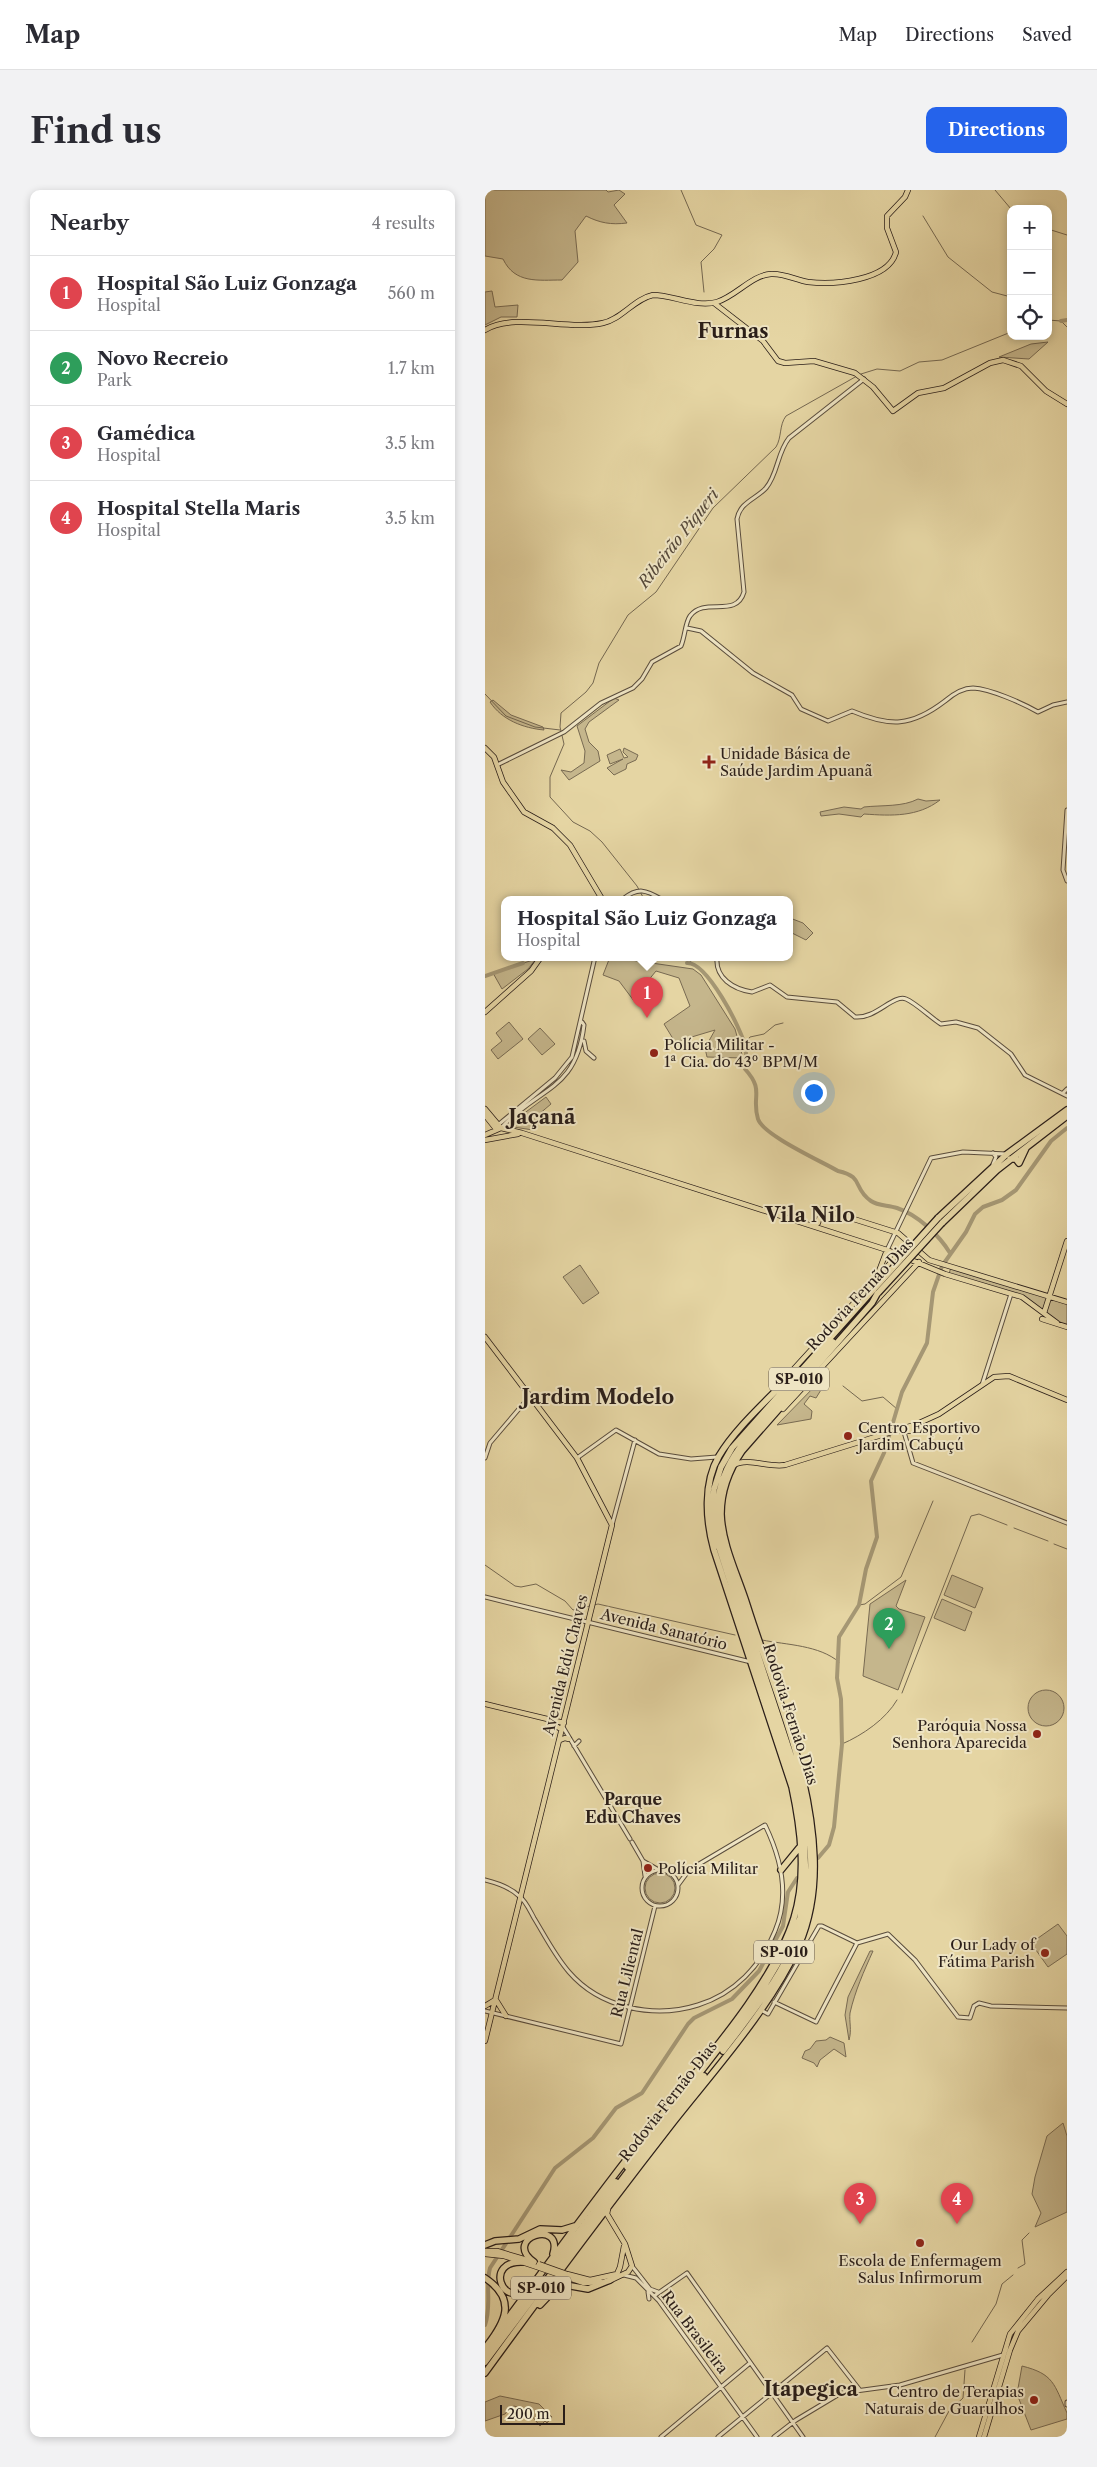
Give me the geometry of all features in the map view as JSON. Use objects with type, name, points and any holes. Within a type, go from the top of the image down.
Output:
[{"type":"highway","name":"Rodovia Fernão Dias","points":[[940,1221],[1009,1157],[1067,1110]]},
{"type":"highway","points":[[1009,1157],[1015,1158],[1019,1163],[1028,1145],[1067,1116]]},
{"type":"highway","name":"Rodovia Fernão Dias","points":[[485,2362],[754,2010],[795,1943],[804,1919],[810,1877],[807,1820],[802,1789],[722,1546],[716,1517],[717,1495],[725,1468],[744,1440],[940,1221],[990,1170],[1009,1157]]},
{"type":"highway","name":"Rodovia Fernão Dias","points":[[485,2355],[751,2007],[791,1941],[800,1918],[806,1884],[804,1834],[799,1796],[717,1544],[712,1518],[713,1500],[718,1474],[732,1448],[845,1321],[876,1292]]},
{"type":"highway","points":[[771,1419],[872,1303],[876,1292]]},
{"type":"highway","points":[[773,1394],[845,1321]]},
{"type":"highway","name":"SP-010","points":[[499,2330],[625,2161],[741,2013],[779,1953],[790,1929],[797,1905],[801,1872],[800,1846],[792,1787],[710,1535],[707,1501],[718,1457],[773,1394]]},
{"type":"highway","name":"SP-010","points":[[486,2371],[609,2205],[760,2010],[796,1950],[805,1931],[812,1901],[814,1856],[812,1820],[803,1779],[724,1531],[722,1502],[725,1485],[732,1466],[742,1451],[771,1419]]},
{"type":"highway","points":[[781,1870],[800,1846]]},
{"type":"highway","points":[[619,2178],[625,2161]]},
{"type":"highway","points":[[584,2239],[597,2213]]},
{"type":"highway","points":[[485,2245],[514,2240],[538,2230],[567,2229],[579,2223]]},
{"type":"highway","points":[[537,2264],[527,2256],[525,2248],[529,2239],[538,2234],[546,2235],[553,2240],[555,2249],[551,2261]]},
{"type":"highway","points":[[522,2262],[512,2262],[502,2268],[499,2275],[501,2284],[505,2290],[514,2294],[523,2292],[534,2283]]},
{"type":"highway","points":[[485,2278],[501,2293],[505,2308],[499,2330],[485,2348]]},
{"type":"highway","points":[[524,2321],[560,2284],[584,2289],[610,2280]]},
{"type":"main road","points":[[716,305],[767,274],[821,282],[850,280],[882,272],[892,263],[896,252],[887,228],[887,216],[905,197],[908,190]]},
{"type":"main road","points":[[485,330],[492,326],[518,323],[576,326],[603,323],[617,317],[653,295],[716,305],[763,342],[778,361],[785,363],[814,361],[857,374],[863,378],[893,411],[918,393],[944,388],[992,362],[1003,360],[1021,366],[1047,391],[1067,404]]},
{"type":"main road","points":[[485,748],[493,755],[503,782],[525,813],[553,828],[573,848],[599,896]]},
{"type":"main road","points":[[485,1012],[531,971],[538,961]]},
{"type":"main road","points":[[485,1109],[498,1127]]},
{"type":"main road","points":[[485,1115],[498,1127],[887,1250],[945,1273],[1012,1293],[1026,1299],[1043,1316],[1067,1326]]},
{"type":"main road","points":[[488,1137],[498,1127]]},
{"type":"main road","points":[[488,1137],[498,1127]]},
{"type":"main road","points":[[488,1137],[512,1134],[527,1135]]},
{"type":"main road","points":[[812,1227],[818,1223],[822,1209],[895,1232],[905,1238],[923,1257],[1067,1302]]},
{"type":"main road","points":[[818,1223],[822,1230]]},
{"type":"main road","points":[[1043,1316],[1067,1241]]},
{"type":"main road","name":"SP-010","points":[[773,1394],[894,1259],[911,1244]]},
{"type":"main road","points":[[875,1280],[887,1250]]},
{"type":"main road","points":[[894,1259],[901,1260],[905,1264],[906,1277]]},
{"type":"main road","points":[[771,1419],[919,1262]]},
{"type":"main road","points":[[945,1273],[950,1270],[948,1265]]},
{"type":"main road","points":[[976,1274],[975,1280],[978,1283]]},
{"type":"main road","points":[[485,1337],[577,1458],[612,1525]]},
{"type":"main road","points":[[985,1374],[988,1381]]},
{"type":"main road","points":[[732,1466],[746,1462],[774,1466],[785,1465],[917,1424],[939,1414],[998,1376],[1006,1375],[1067,1400]]},
{"type":"main road","points":[[893,1431],[904,1432],[917,1429],[917,1424]]},
{"type":"main road","points":[[904,1432],[908,1426]]},
{"type":"main road","points":[[742,1451],[741,1457],[746,1462]]},
{"type":"main road","name":"Avenida Edú Chaves","points":[[485,2041],[612,1525]]},
{"type":"main road","points":[[485,1704],[555,1721],[563,1727]]},
{"type":"main road","points":[[546,1719],[563,1727]]},
{"type":"main road","points":[[560,1740],[569,1739]]},
{"type":"main road","points":[[485,2006],[495,1999],[506,2016]]},
{"type":"main road","name":"Rua Brasileira","points":[[609,2205],[607,2214],[625,2244],[632,2265]]},
{"type":"main road","points":[[566,2276],[598,2279],[617,2274],[624,2246],[610,2222],[603,2219],[595,2225]]},
{"type":"main road","points":[[485,2253],[496,2252],[505,2254],[591,2283],[610,2280],[623,2274],[632,2265],[626,2261],[621,2264]]},
{"type":"main road","points":[[505,2254],[522,2262],[537,2264]]},
{"type":"main road","points":[[979,2437],[1010,2334],[1047,2289],[1067,2272]]},
{"type":"main road","points":[[985,2437],[1010,2350],[1019,2329],[1067,2276]]},
{"type":"main road","points":[[988,2424],[994,2423]]},
{"type":"street","points":[[497,765],[564,732],[601,703],[637,686],[652,662],[681,646],[689,618],[697,610],[706,606],[732,606],[742,597],[744,585],[737,516],[743,506],[767,488],[784,444],[863,378]]},
{"type":"street","points":[[687,628],[701,631],[750,671],[792,695],[801,709],[828,722],[852,711],[876,721],[906,722],[916,719],[956,693],[973,688],[996,694],[1038,712],[1053,704],[1067,702]]},
{"type":"street","points":[[1067,810],[1063,870],[1067,881]]},
{"type":"street","points":[[628,896],[641,890],[654,896]]},
{"type":"street","points":[[498,1127],[566,1067],[575,1051],[594,961]]},
{"type":"street","points":[[717,961],[717,968],[725,981],[749,992],[770,985],[787,997],[837,1002],[850,1014],[858,1017],[873,1015],[894,1000],[902,998],[941,1024],[965,1024],[978,1028],[1011,1054],[1025,1075],[1067,1096]]},
{"type":"street","points":[[498,1127],[569,1073],[579,1054],[584,1025],[581,1022]]},
{"type":"street","points":[[583,1036],[586,1051],[594,1058]]},
{"type":"street","points":[[1063,1093],[1067,1089]]},
{"type":"street","points":[[887,1250],[931,1158],[963,1152],[992,1152],[1009,1157]]},
{"type":"street","points":[[990,1170],[997,1157],[992,1152]]},
{"type":"street","points":[[982,1385],[1012,1293]]},
{"type":"street","points":[[485,1458],[490,1442],[530,1396]]},
{"type":"street","points":[[577,1458],[616,1430],[659,1454],[706,1460],[718,1457]]},
{"type":"street","points":[[908,1442],[910,1431]]},
{"type":"street","points":[[904,1432],[913,1463],[1067,1523]]},
{"type":"street","name":"Avenida Edú Chaves","points":[[612,1525],[635,1440]]},
{"type":"street","points":[[706,1460],[713,1463],[714,1470]]},
{"type":"street","name":"Avenida Sanatório","points":[[485,1597],[751,1662]]},
{"type":"street","points":[[563,1727],[643,1861],[645,1877],[641,1887],[643,1896],[648,1903],[655,1906],[667,1906],[674,1900],[678,1893],[678,1885],[671,1874]]},
{"type":"street","points":[[574,1746],[579,1741]]},
{"type":"street","points":[[487,1881],[508,1888],[521,1897],[569,1972],[601,1997],[631,2008],[672,2011],[704,2003],[725,1993],[735,1986],[758,1962],[771,1941],[779,1918],[783,1895],[781,1870],[765,1825],[689,1870],[671,1874],[658,1870],[643,1861]]},
{"type":"street","points":[[645,1877],[658,1870]]},
{"type":"street","points":[[678,1885],[689,1870]]},
{"type":"street","name":"Rua Liliental","points":[[506,2016],[621,2044],[655,1906]]},
{"type":"street","points":[[760,2010],[768,2014],[819,1926],[827,1927],[857,1943],[888,1934],[915,1960],[958,2017],[970,2018],[974,2006],[981,2003],[991,2006],[1067,2008]]},
{"type":"street","points":[[774,2002],[816,2022],[857,1943]]},
{"type":"street","points":[[485,2011],[506,2016]]},
{"type":"street","name":"Rua Brasileira","points":[[632,2265],[650,2289],[659,2292]]},
{"type":"street","points":[[654,2296],[687,2273],[803,2437]]},
{"type":"street","name":"Rua Brasileira","points":[[623,2274],[634,2277],[654,2296],[757,2437]]},
{"type":"street","points":[[648,2291],[649,2299]]},
{"type":"street","points":[[718,2437],[827,2348],[859,2390]]},
{"type":"street","points":[[775,2437],[830,2396],[908,2383],[1003,2355]]},
{"type":"street","points":[[661,2437],[750,2363]]},
{"type":"shaded area","points":[[485,190],[606,190],[608,192],[619,190],[625,194],[614,205],[627,223],[606,223],[586,216],[575,231],[578,262],[562,280],[528,279],[514,273],[503,259],[485,256]]},
{"type":"shaded area","points":[[492,291],[495,307],[518,305],[517,317],[501,317],[485,325],[485,292]]},
{"type":"shaded area","points":[[1048,342],[1029,359],[999,357],[1031,344]]},
{"type":"shaded area","points":[[614,698],[619,700],[589,722],[585,729],[589,742],[598,751],[600,761],[569,780],[561,770],[571,772],[584,763],[585,751],[577,726]]},
{"type":"shaded area","points":[[493,700],[511,715],[543,727],[544,730],[521,725],[507,718],[490,702]]},
{"type":"shaded area","points":[[624,748],[638,755],[636,760],[627,764],[626,769],[614,775],[607,768],[623,759],[610,764],[607,755],[620,749],[624,758],[628,757],[623,752]]},
{"type":"shaded area","points":[[918,799],[926,801],[940,800],[923,810],[904,814],[864,814],[861,817],[839,814],[821,816],[820,812],[844,807],[861,809],[864,807],[899,805]]},
{"type":"shaded area","points":[[793,919],[803,923],[813,933],[806,940],[793,934]]},
{"type":"shaded area","points":[[534,961],[528,969],[502,989],[493,973]]},
{"type":"shaded area","points":[[608,961],[638,961],[693,969],[701,975],[735,1029],[743,1058],[707,1057],[705,1048],[715,1030],[675,1042],[664,1024],[690,1006],[679,978],[656,971],[647,982],[648,993],[634,1001],[619,981],[603,975]]},
{"type":"shaded area","points":[[509,1022],[523,1039],[498,1059],[491,1050],[502,1041],[496,1033]]},
{"type":"shaded area","points":[[540,1028],[555,1044],[542,1055],[528,1039]]},
{"type":"shaded area","points":[[546,1097],[551,1104],[538,1115],[533,1130],[507,1126]]},
{"type":"shaded area","points":[[580,1265],[599,1293],[583,1304],[563,1277]]},
{"type":"shaded area","points":[[951,1267],[1067,1304],[1067,1326],[1058,1323],[1024,1297],[949,1274]]},
{"type":"shaded area","points":[[818,1383],[824,1385],[816,1398],[810,1396],[804,1404],[812,1411],[811,1419],[777,1425]]},
{"type":"shaded area","points":[[952,1575],[983,1588],[975,1608],[944,1595]]},
{"type":"shaded area","points":[[906,1580],[896,1606],[899,1609],[925,1617],[898,1690],[863,1676],[870,1604]]},
{"type":"shaded area","points":[[942,1599],[972,1612],[965,1631],[934,1618]]},
{"type":"shaded area","points":[[1046,1690],[1053,1691],[1059,1695],[1063,1701],[1063,1715],[1059,1721],[1053,1725],[1046,1726],[1039,1725],[1033,1721],[1029,1715],[1028,1708],[1029,1701],[1033,1695],[1039,1691]]},
{"type":"shaded area","points":[[660,1873],[666,1874],[674,1882],[674,1894],[666,1902],[660,1903],[654,1902],[646,1894],[645,1888],[646,1882],[654,1874]]},
{"type":"shaded area","points":[[1058,1924],[1067,1936],[1067,1954],[1048,1967],[1031,1943]]},
{"type":"shaded area","points":[[870,1951],[873,1951],[857,1989],[850,2013],[849,2040],[845,2015],[848,1997]]},
{"type":"shaded area","points":[[830,2037],[844,2043],[846,2057],[834,2049],[820,2060],[817,2067],[814,2063],[802,2058],[805,2051],[810,2049],[816,2041],[826,2040]]},
{"type":"shaded area","points":[[1063,2123],[1067,2136],[1067,2212],[1035,2227],[1041,2213],[1032,2194],[1035,2177],[1047,2136]]},
{"type":"shaded area","points":[[1022,2366],[1041,2373],[1052,2382],[1067,2413],[1067,2419],[1031,2430],[1017,2394]]},
{"type":"shaded area","points":[[500,2396],[539,2404],[552,2417],[547,2423],[545,2421],[540,2426],[527,2410],[514,2406],[505,2414],[485,2421],[485,2402]]},
{"type":"waterway","points":[[681,190],[696,225],[722,235],[714,249],[701,262],[704,292]]},
{"type":"waterway","points":[[995,190],[1008,205]]},
{"type":"waterway","points":[[923,216],[948,257],[992,292],[1007,296]]},
{"type":"waterway","points":[[1052,230],[1067,235]]},
{"type":"waterway","name":"Ribeirão Piqueri","points":[[1052,320],[1061,321],[1067,327]]},
{"type":"waterway","name":"Ribeirão Piqueri","points":[[1061,321],[1067,320]]},
{"type":"waterway","name":"Ribeirão Piqueri","points":[[861,374],[877,369],[900,371],[919,362],[942,360],[1007,334]]},
{"type":"waterway","name":"Ribeirão Piqueri","points":[[642,896],[637,886],[602,842],[590,831],[573,822],[550,797],[550,777],[564,744],[560,727],[561,713],[586,692],[593,683],[599,663],[628,615],[656,592],[713,508],[776,447],[782,423],[786,416],[857,376]]},
{"type":"waterway","points":[[485,694],[506,716],[535,727],[560,730]]},
{"type":"waterway","points":[[485,976],[523,963]]},
{"type":"waterway","points":[[687,963],[704,973],[713,984],[737,1025],[746,1049],[745,1069],[756,1088],[756,1111],[762,1125],[793,1147],[838,1171],[852,1176],[865,1196],[871,1201],[897,1208],[913,1215],[940,1239],[950,1253]]},
{"type":"waterway","points":[[745,1043],[750,1037],[764,1034],[775,1025],[783,1023]]},
{"type":"waterway","points":[[818,1858],[829,1845],[834,1827],[842,1744],[841,1699],[837,1678],[839,1637],[859,1605],[866,1569],[877,1537],[871,1481],[884,1453],[902,1392],[927,1343],[933,1292],[942,1266],[966,1232],[975,1214],[983,1207],[1002,1200],[1016,1190],[1051,1141],[1067,1128]]},
{"type":"waterway","points":[[843,1386],[862,1401],[883,1397],[897,1409]]},
{"type":"waterway","points":[[859,1605],[865,1604],[901,1577],[933,1501]]},
{"type":"waterway","points":[[902,1693],[971,1516],[979,1514],[1007,1525]]},
{"type":"waterway","points":[[1014,1528],[1048,1541]]},
{"type":"waterway","points":[[1054,1544],[1067,1549]]},
{"type":"waterway","points":[[485,1565],[515,1586],[521,1587],[536,1584],[565,1601],[573,1610],[590,1606]]},
{"type":"waterway","points":[[594,1605],[598,1604],[735,1635]]},
{"type":"waterway","points":[[762,1640],[812,1649],[831,1656],[839,1662]]},
{"type":"waterway","points":[[842,1744],[873,1726],[887,1714],[897,1700]]},
{"type":"waterway","points":[[485,2325],[488,2311],[490,2268],[555,2168],[593,2138],[616,2108],[642,2093],[688,2024],[694,2018],[732,1999],[759,1971],[783,1926],[788,1892],[797,1878]]},
{"type":"waterway","points":[[1018,2268],[1025,2264],[1022,2240],[1029,2233]]},
{"type":"waterway","points":[[972,2342],[996,2304],[1002,2284],[1013,2275]]},
{"type":"waterway","points":[[935,2437],[949,2411],[963,2398],[965,2370]]},
{"type":"place","name":"Unidade Básica de Saúde Jardim Apuanã","points":[[709,762]]},
{"type":"place","name":"Hospital São Luiz Gonzaga","points":[[647,1018]]},
{"type":"place","name":"Polícia Militar - 1ª Cia. do 43º BPM/M","points":[[654,1053]]},
{"type":"place","name":"Centro Esportivo Jardim Cabuçú","points":[[848,1436]]},
{"type":"place","name":"Novo Recreio","points":[[889,1649]]},
{"type":"place","name":"Paróquia Nossa Senhora Aparecida","points":[[1037,1734]]},
{"type":"place","name":"Polícia Militar","points":[[648,1868]]},
{"type":"place","name":"Our Lady of Fátima Parish","points":[[1045,1953]]},
{"type":"place","name":"Gamédica","points":[[860,2224]]},
{"type":"place","name":"Hospital Stella Maris","points":[[957,2224]]},
{"type":"place","name":"Escola de Enfermagem Salus Infirmorum","points":[[920,2243]]},
{"type":"place","name":"Centro de Terapias Naturais de Guarulhos","points":[[1034,2400]]},
{"type":"district","name":"Furnas","points":[[733,331]]},
{"type":"district","name":"Jaçanã","points":[[542,1117]]},
{"type":"district","name":"Vila Nilo","points":[[810,1215]]},
{"type":"district","name":"Jardim Modelo","points":[[598,1397]]},
{"type":"district","name":"Parque Edu Chaves","points":[[633,1808]]},
{"type":"district","name":"Itapegica","points":[[811,2389]]}]
